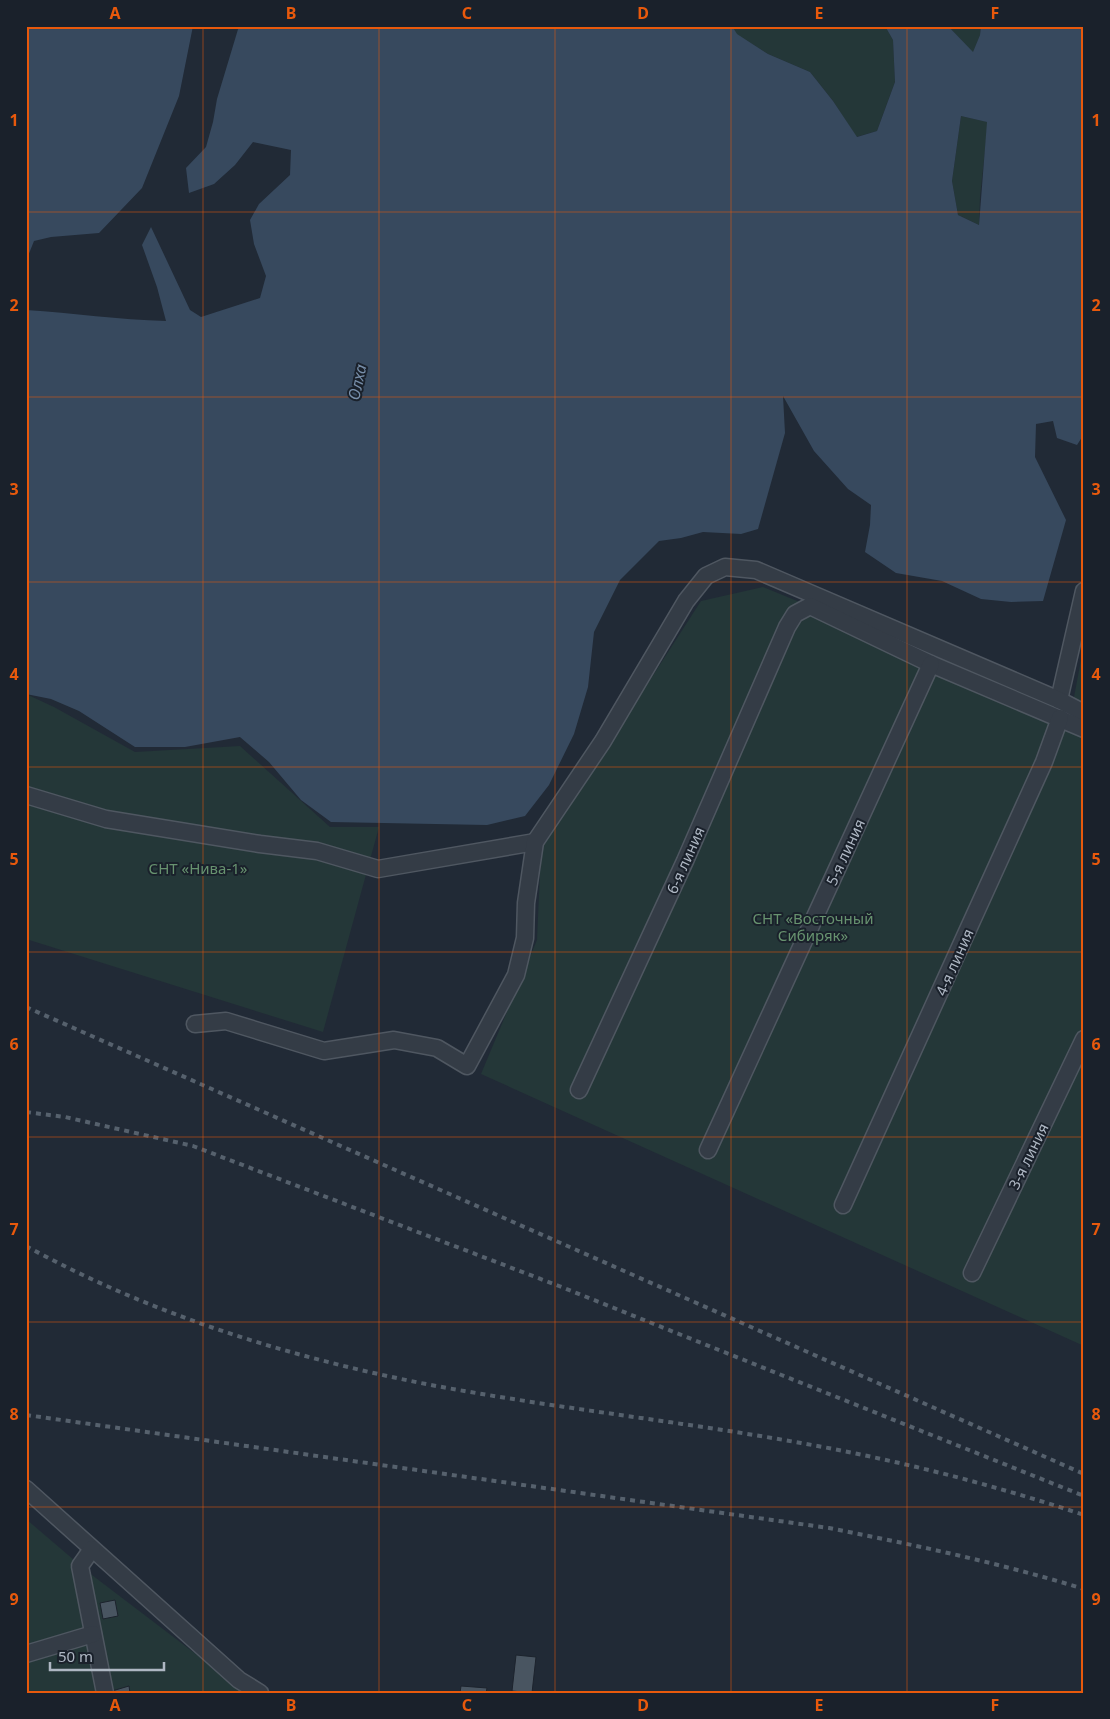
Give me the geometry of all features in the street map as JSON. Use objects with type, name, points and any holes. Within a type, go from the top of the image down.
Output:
[{"type":"street","points":[[195,1024],[226,1021],[324,1051],[394,1040],[437,1048],[467,1066],[516,976],[525,938],[526,903],[535,842],[603,741],[686,601],[706,576],[725,567],[756,570],[764,573],[1059,700],[1084,713]]},
{"type":"street","points":[[1059,700],[1080,623],[1084,591]]},
{"type":"street","name":"6-я линия","points":[[579,1090],[686,861],[787,627],[795,614],[810,606],[932,664]]},
{"type":"street","points":[[932,664],[1084,729]]},
{"type":"street","name":"5-я линия","points":[[708,1150],[932,664]]},
{"type":"street","name":"4-я линия","points":[[844,1205],[1044,762],[1060,718]]},
{"type":"street","points":[[26,795],[106,819],[260,844],[317,851],[378,869],[535,842]]},
{"type":"street","name":"3-я линия","points":[[972,1273],[1084,1039]]},
{"type":"street","points":[[26,1489],[239,1680],[260,1693]]},
{"type":"street","points":[[92,1549],[80,1566],[105,1693]]},
{"type":"street","points":[[26,1654],[94,1634]]},
{"type":"green space","points":[[732,26],[885,26],[893,40],[895,82],[877,131],[856,137],[833,101],[810,72],[768,54],[736,34]]},
{"type":"green space","points":[[948,26],[981,26],[980,35],[973,53]]},
{"type":"green space","points":[[961,116],[988,122],[979,225],[958,215],[952,181]]},
{"type":"green space","name":"СНТ «Восточный Сибиряк»","points":[[763,587],[1071,713],[1084,644],[1084,1346],[481,1074],[537,940],[541,849],[701,601]]},
{"type":"green space","name":"СНТ «Нива-1»","points":[[26,694],[54,707],[135,752],[240,746],[330,827],[379,827],[323,1032],[26,939]]},
{"type":"green space","points":[[26,1519],[88,1572],[247,1693],[26,1693]]},
{"type":"water","points":[[26,26],[193,26],[179,96],[142,188],[99,233],[51,237],[34,241],[26,261]]},
{"type":"water","name":"Олха","points":[[239,26],[732,26],[737,34],[768,54],[810,72],[833,101],[857,137],[877,131],[895,82],[893,40],[885,26],[948,26],[973,52],[980,35],[981,26],[1084,26],[1084,434],[1077,445],[1057,438],[1053,421],[1036,424],[1035,457],[1066,520],[1043,601],[1011,602],[981,599],[942,581],[896,573],[865,552],[870,525],[871,505],[848,489],[814,451],[783,396],[785,433],[758,529],[741,534],[703,532],[659,541],[620,580],[594,632],[588,687],[574,734],[549,785],[525,816],[487,825],[331,822],[301,800],[269,762],[240,737],[185,747],[135,747],[79,711],[51,699],[26,694],[26,310],[166,321],[157,287],[142,245],[151,227],[190,310],[201,317],[260,298],[266,276],[254,244],[250,220],[259,204],[290,175],[291,150],[253,142],[235,165],[214,184],[189,193],[186,168],[206,147],[217,99]],"holes":[[[961,116],[987,122],[979,225],[958,215],[952,181]]]},
{"type":"building","points":[[115,1600],[118,1616],[103,1619],[100,1603]]},
{"type":"building","points":[[516,1655],[536,1657],[532,1693],[512,1691]]},
{"type":"building","points":[[129,1686],[130,1693],[113,1693],[112,1691]]},
{"type":"building","points":[[461,1686],[487,1688],[486,1693],[460,1693]]},
{"type":"railway","points":[[26,1007],[1084,1474]]},
{"type":"railway","points":[[26,1112],[65,1117],[193,1146],[559,1286],[1084,1496]]},
{"type":"railway","points":[[26,1246],[74,1271],[173,1313],[223,1331],[326,1362],[431,1385],[523,1401],[755,1435],[873,1457],[1014,1493],[1084,1515]]},
{"type":"railway","points":[[26,1415],[829,1528],[957,1555],[1084,1589]]}]
